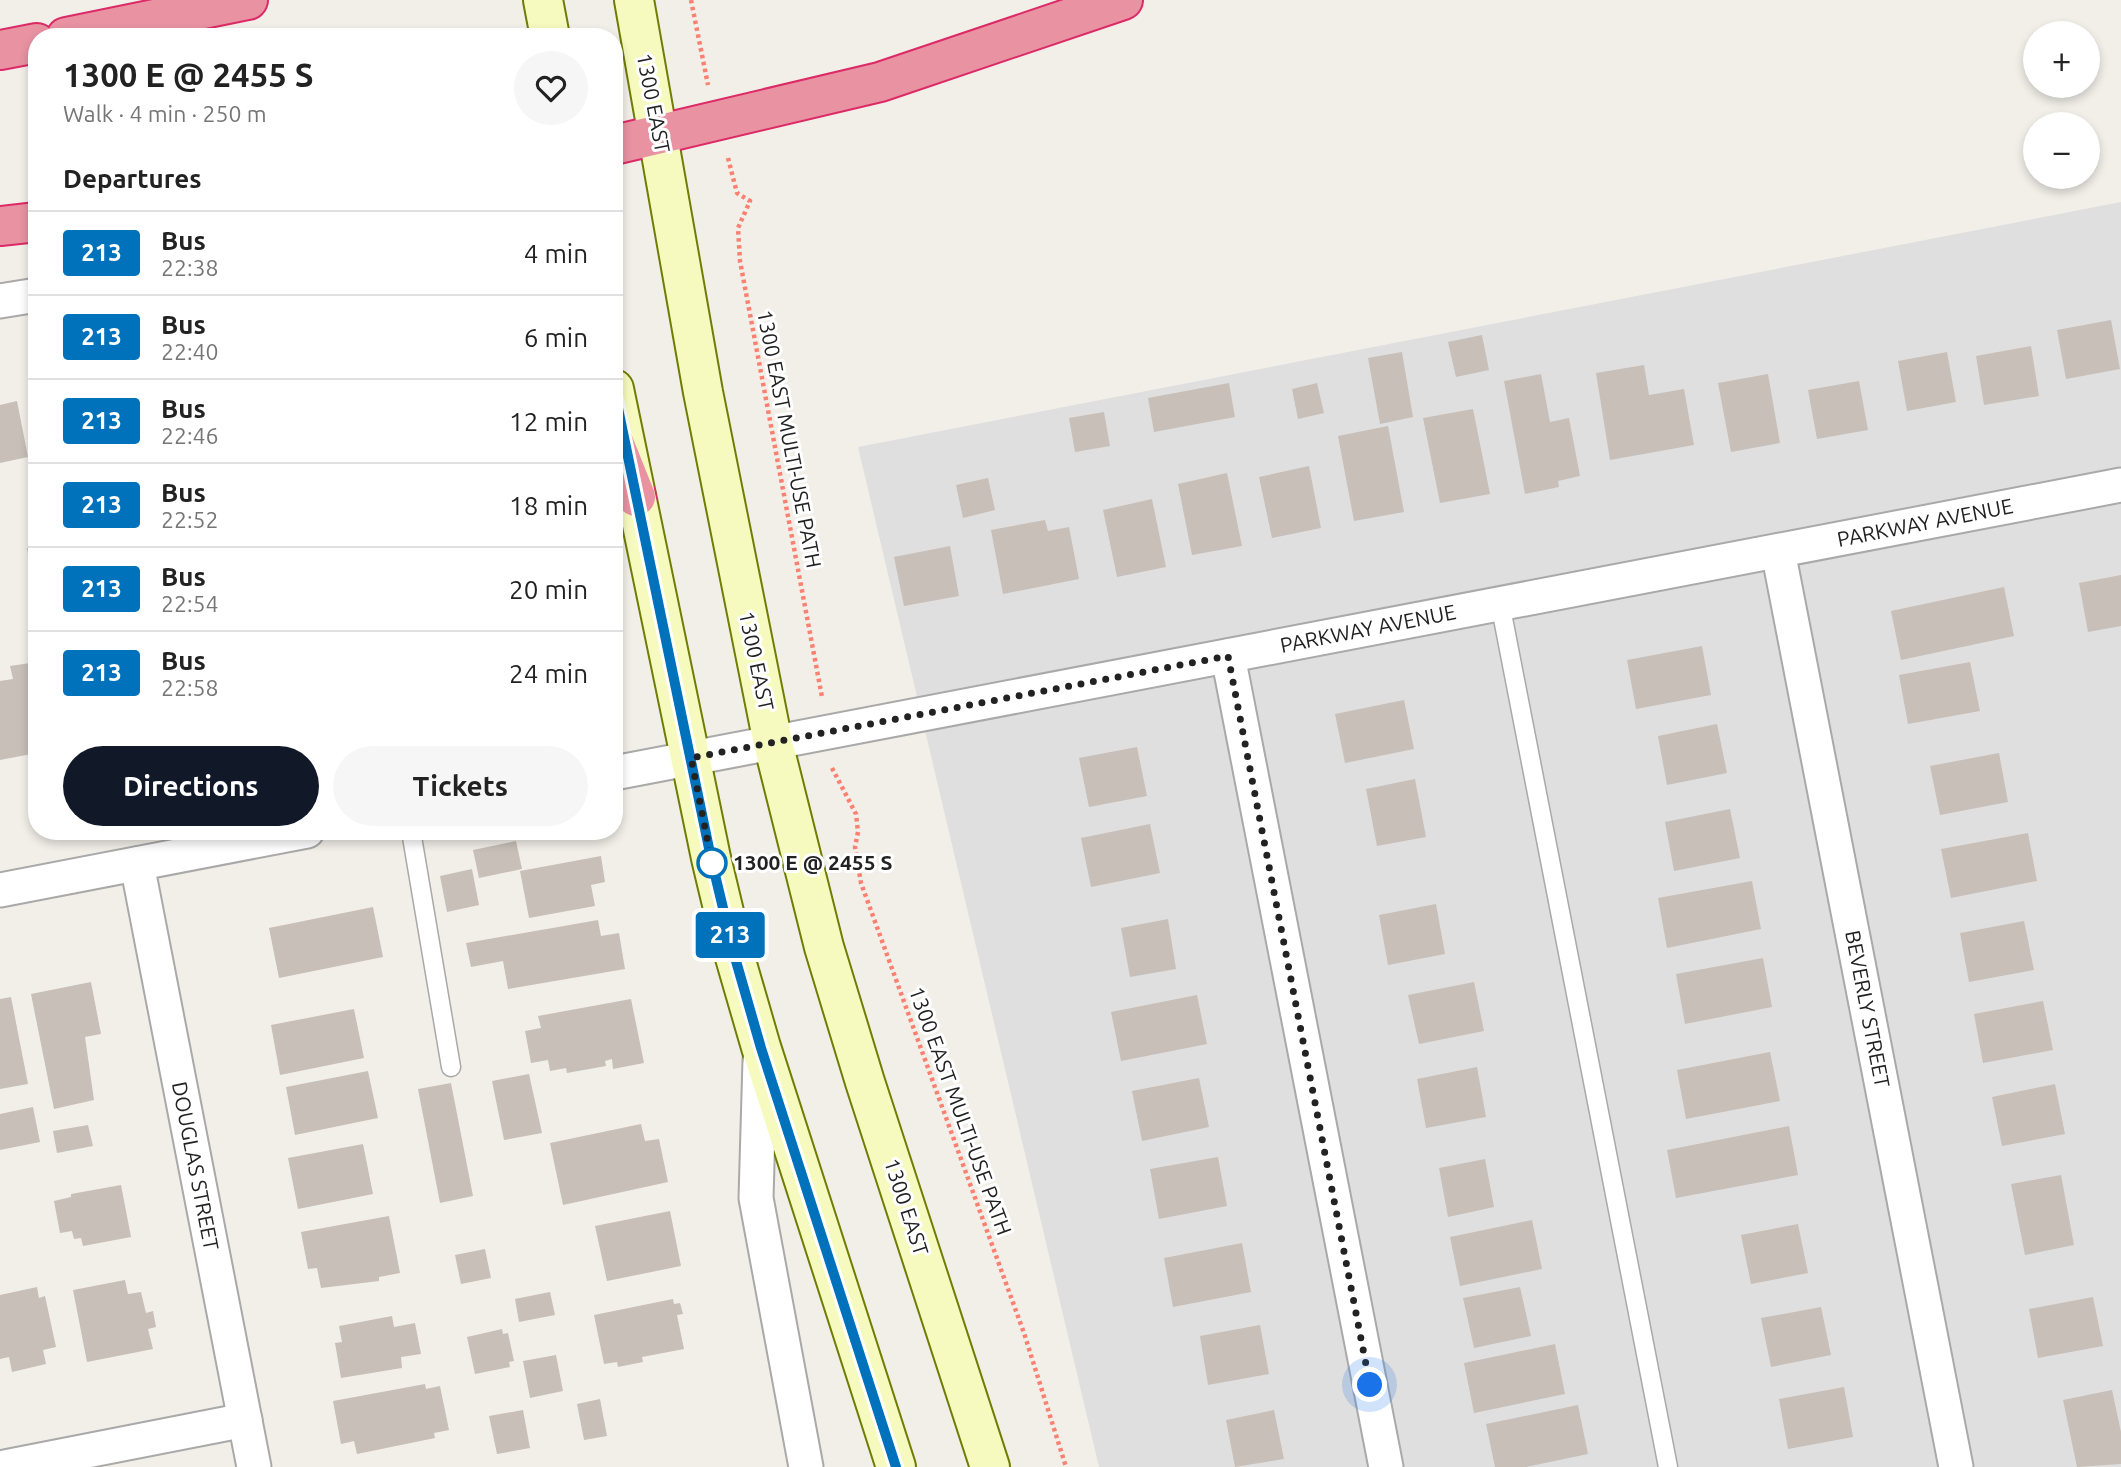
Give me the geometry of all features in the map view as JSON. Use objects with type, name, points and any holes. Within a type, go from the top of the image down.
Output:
[{"type":"highway","points":[[110,28],[248,0]]},
{"type":"highway","points":[[623,143],[880,82],[1123,0]]},
{"type":"highway","points":[[0,50],[28,45]]},
{"type":"highway","points":[[0,226],[28,223]]},
{"type":"highway","points":[[623,464],[636,497]]},
{"type":"main road","points":[[543,0],[548,28]]},
{"type":"main road","name":"1300 EAST","points":[[634,0],[703,392],[773,743],[824,947],[990,1467]]},
{"type":"main road","points":[[623,433],[711,858],[761,1048],[896,1467]]},
{"type":"street","points":[[0,301],[28,296]]},
{"type":"street","name":"PARKWAY AVENUE","points":[[623,771],[2121,485]]},
{"type":"street","name":"BEVERLY STREET","points":[[1778,551],[1956,1467]]},
{"type":"street","points":[[1228,656],[1385,1467]]},
{"type":"street","points":[[0,890],[260,840]]},
{"type":"street","name":"DOUGLAS STREET","points":[[136,864],[254,1467]]},
{"type":"street","points":[[761,1048],[756,1198],[806,1467]]},
{"type":"street","points":[[5,1467],[245,1420]]},
{"type":"lane","points":[[1500,603],[1668,1467]]},
{"type":"lane","points":[[413,840],[451,1067]]},
{"type":"path","points":[[691,0],[702,59]]},
{"type":"path","name":"1300 EAST MULTI-USE PATH","points":[[737,192],[750,201],[738,228],[740,261],[822,699]]},
{"type":"path","name":"1300 EAST MULTI-USE PATH","points":[[832,767],[856,814],[858,832],[855,848],[861,883],[1024,1333],[1066,1467]]},
{"type":"shaded area","points":[[2121,202],[2121,1467],[1099,1467],[858,447]]},
{"type":"building","points":[[2111,320],[2120,369],[2066,379],[2057,330]]},
{"type":"building","points":[[1482,335],[1489,370],[1456,377],[1448,342]]},
{"type":"building","points":[[2031,346],[2039,396],[1984,405],[1976,356]]},
{"type":"building","points":[[1402,352],[1413,417],[1380,424],[1368,358]]},
{"type":"building","points":[[1947,352],[1956,402],[1907,411],[1898,361]]},
{"type":"building","points":[[1644,365],[1649,395],[1684,389],[1694,445],[1610,460],[1596,373]]},
{"type":"building","points":[[1541,374],[1550,422],[1569,418],[1580,476],[1558,481],[1559,487],[1525,494],[1504,381]]},
{"type":"building","points":[[1768,374],[1780,443],[1731,452],[1718,383]]},
{"type":"building","points":[[1859,381],[1868,430],[1817,439],[1808,390]]},
{"type":"building","points":[[1229,383],[1235,417],[1154,432],[1148,398]]},
{"type":"building","points":[[1317,383],[1324,413],[1298,419],[1292,389]]},
{"type":"building","points":[[17,401],[28,457],[0,463],[0,405]]},
{"type":"building","points":[[1473,409],[1490,494],[1440,503],[1423,418]]},
{"type":"building","points":[[1104,412],[1110,446],[1075,452],[1069,418]]},
{"type":"building","points":[[1388,426],[1404,512],[1354,521],[1338,436]]},
{"type":"building","points":[[1309,466],[1321,528],[1272,538],[1259,477]]},
{"type":"building","points":[[1227,473],[1242,546],[1192,555],[1178,484]]},
{"type":"building","points":[[988,478],[995,510],[963,518],[956,485]]},
{"type":"building","points":[[1152,499],[1166,567],[1117,577],[1103,510]]},
{"type":"building","points":[[1045,520],[1048,531],[1069,527],[1079,579],[1003,594],[991,530]]},
{"type":"building","points":[[950,546],[959,596],[904,606],[894,557]]},
{"type":"building","points":[[2121,575],[2121,626],[2088,632],[2079,583]]},
{"type":"building","points":[[2004,587],[2014,636],[1901,660],[1891,611]]},
{"type":"building","points":[[1702,646],[1711,695],[1636,709],[1627,660]]},
{"type":"building","points":[[1970,662],[1980,711],[1908,724],[1899,675]]},
{"type":"building","points":[[28,663],[28,755],[0,760],[0,681],[13,679],[10,666]]},
{"type":"building","points":[[1404,700],[1414,749],[1345,763],[1335,714]]},
{"type":"building","points":[[1717,724],[1727,773],[1667,785],[1658,736]]},
{"type":"building","points":[[1137,747],[1147,796],[1089,807],[1079,758]]},
{"type":"building","points":[[1999,753],[2008,802],[1940,815],[1930,766]]},
{"type":"building","points":[[1415,779],[1426,837],[1377,846],[1366,789]]},
{"type":"building","points":[[1730,809],[1740,858],[1674,871],[1665,822]]},
{"type":"building","points":[[1150,824],[1160,873],[1091,887],[1081,838]]},
{"type":"building","points":[[2028,833],[2037,881],[1951,898],[1941,849]]},
{"type":"building","points":[[516,841],[522,869],[479,878],[473,850]]},
{"type":"building","points":[[601,856],[605,882],[591,885],[595,906],[529,918],[520,871]]},
{"type":"building","points":[[472,869],[479,905],[447,912],[440,876]]},
{"type":"building","points":[[1752,881],[1761,929],[1667,948],[1658,898]]},
{"type":"building","points":[[1436,904],[1445,954],[1388,965],[1379,915]]},
{"type":"building","points":[[373,907],[383,957],[279,978],[269,928]]},
{"type":"building","points":[[1168,919],[1176,969],[1130,977],[1121,928]]},
{"type":"building","points":[[598,920],[601,936],[619,933],[625,969],[508,989],[503,961],[471,967],[466,943]]},
{"type":"building","points":[[2024,921],[2034,970],[1969,982],[1960,933]]},
{"type":"building","points":[[1763,958],[1772,1007],[1685,1024],[1676,974]]},
{"type":"building","points":[[91,982],[101,1034],[85,1037],[94,1100],[54,1109],[31,994]]},
{"type":"building","points":[[1474,982],[1484,1031],[1419,1044],[1408,995]]},
{"type":"building","points":[[1197,995],[1207,1044],[1121,1061],[1111,1012]]},
{"type":"building","points":[[11,997],[28,1084],[0,1089],[0,999]]},
{"type":"building","points":[[631,999],[644,1063],[613,1069],[612,1059],[605,1061],[606,1066],[567,1073],[566,1068],[550,1071],[548,1060],[531,1063],[525,1031],[541,1028],[538,1016]]},
{"type":"building","points":[[2043,1001],[2053,1050],[1983,1063],[1974,1014]]},
{"type":"building","points":[[354,1009],[364,1058],[280,1075],[271,1025]]},
{"type":"building","points":[[1770,1052],[1780,1101],[1686,1119],[1677,1070]]},
{"type":"building","points":[[1477,1067],[1486,1117],[1426,1128],[1417,1079]]},
{"type":"building","points":[[368,1071],[378,1118],[295,1135],[286,1087]]},
{"type":"building","points":[[529,1074],[542,1133],[504,1140],[492,1081]]},
{"type":"building","points":[[1199,1078],[1209,1127],[1142,1141],[1132,1091]]},
{"type":"building","points":[[451,1083],[473,1196],[440,1203],[418,1089]]},
{"type":"building","points":[[2055,1084],[2065,1134],[2002,1146],[1992,1097]]},
{"type":"building","points":[[33,1107],[40,1142],[0,1150],[0,1114]]},
{"type":"building","points":[[641,1124],[645,1141],[659,1139],[668,1182],[563,1205],[550,1143]]},
{"type":"building","points":[[88,1125],[93,1146],[57,1153],[53,1131]]},
{"type":"building","points":[[1789,1126],[1798,1175],[1676,1198],[1667,1150]]},
{"type":"building","points":[[363,1144],[373,1194],[298,1209],[288,1158]]},
{"type":"building","points":[[1218,1157],[1227,1206],[1159,1219],[1150,1169]]},
{"type":"building","points":[[1485,1159],[1494,1207],[1448,1217],[1439,1168]]},
{"type":"building","points":[[2061,1175],[2074,1245],[2025,1255],[2011,1184]]},
{"type":"building","points":[[121,1185],[131,1237],[83,1246],[81,1238],[74,1239],[72,1231],[60,1233],[54,1201],[71,1197],[71,1194]]},
{"type":"building","points":[[670,1211],[681,1266],[607,1281],[595,1226]]},
{"type":"building","points":[[389,1216],[400,1273],[379,1277],[379,1281],[321,1288],[317,1268],[308,1269],[301,1232]]},
{"type":"building","points":[[1532,1220],[1542,1269],[1460,1286],[1450,1237]]},
{"type":"building","points":[[1798,1224],[1808,1273],[1751,1284],[1741,1235]]},
{"type":"building","points":[[1242,1243],[1251,1292],[1173,1307],[1164,1258]]},
{"type":"building","points":[[485,1249],[491,1278],[461,1284],[455,1255]]},
{"type":"building","points":[[125,1280],[128,1294],[141,1292],[146,1313],[153,1311],[156,1327],[148,1329],[153,1349],[87,1362],[73,1290]]},
{"type":"building","points":[[37,1287],[39,1298],[45,1296],[56,1347],[43,1350],[46,1364],[12,1372],[9,1357],[0,1359],[0,1295]]},
{"type":"building","points":[[1520,1287],[1531,1336],[1474,1348],[1463,1298]]},
{"type":"building","points":[[550,1292],[555,1315],[519,1322],[515,1299]]},
{"type":"building","points":[[2093,1297],[2103,1346],[2038,1358],[2029,1309]]},
{"type":"building","points":[[673,1299],[674,1304],[680,1303],[683,1314],[677,1315],[684,1349],[642,1357],[643,1362],[618,1367],[617,1362],[604,1364],[594,1315]]},
{"type":"building","points":[[1821,1307],[1831,1355],[1771,1367],[1761,1318]]},
{"type":"building","points":[[392,1316],[394,1327],[415,1323],[421,1354],[401,1357],[402,1368],[341,1378],[335,1343],[342,1342],[339,1326]]},
{"type":"building","points":[[1260,1325],[1269,1374],[1208,1385],[1200,1336]]},
{"type":"building","points":[[502,1329],[503,1334],[508,1333],[514,1361],[509,1362],[510,1367],[475,1374],[467,1337]]},
{"type":"building","points":[[1555,1344],[1565,1394],[1474,1413],[1464,1363]]},
{"type":"building","points":[[556,1355],[563,1391],[530,1398],[523,1361]]},
{"type":"building","points":[[425,1384],[426,1389],[440,1386],[449,1430],[434,1433],[435,1438],[357,1454],[354,1441],[341,1444],[333,1401]]},
{"type":"building","points":[[1844,1387],[1853,1437],[1788,1449],[1779,1399]]},
{"type":"building","points":[[2112,1390],[2121,1432],[2121,1464],[2077,1467],[2063,1400]]},
{"type":"building","points":[[600,1399],[607,1436],[584,1440],[577,1404]]},
{"type":"building","points":[[1578,1405],[1588,1454],[1526,1467],[1495,1467],[1486,1424]]},
{"type":"building","points":[[523,1410],[530,1448],[497,1454],[489,1416]]},
{"type":"building","points":[[1274,1410],[1284,1459],[1235,1467],[1226,1420]]},
{"type":"bus line","name":"213","points":[[623,433],[711,858],[734,954],[761,1048],[896,1467]]},
{"type":"place","name":"1300 E @ 2455 S","points":[[712,863]]},
{"type":"route","points":[[712,863],[691,758],[1228,656],[1370,1385]]}]
